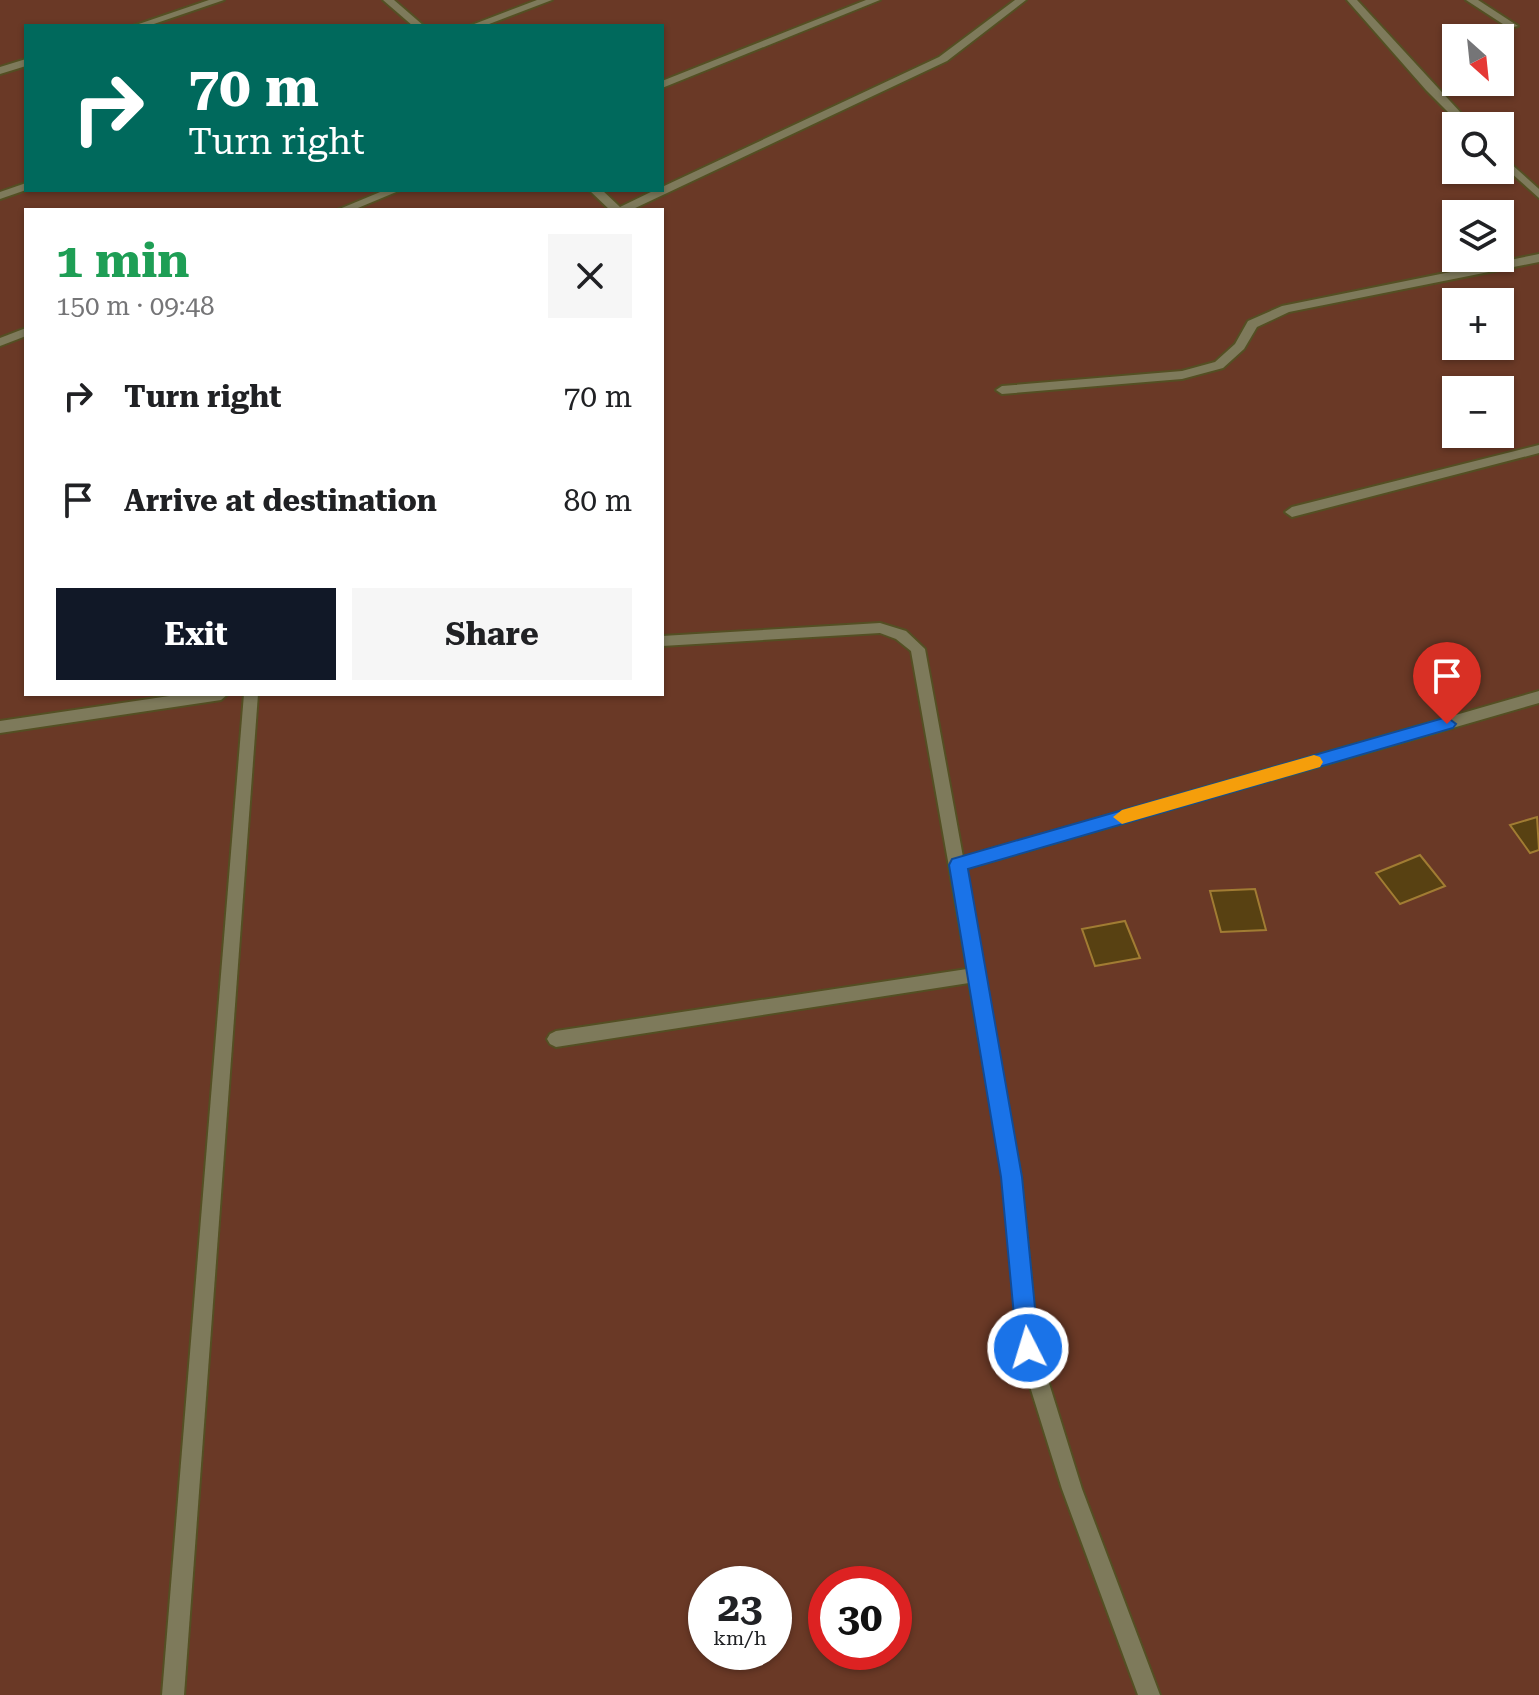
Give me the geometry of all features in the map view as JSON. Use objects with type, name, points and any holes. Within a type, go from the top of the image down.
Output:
[{"type":"street","points":[[144,24],[219,0]]},
{"type":"street","points":[[388,0],[417,24]]},
{"type":"street","points":[[480,24],[547,0]]},
{"type":"street","points":[[664,84],[875,0]]},
{"type":"street","points":[[664,189],[943,59],[1021,0]]},
{"type":"street","points":[[1352,0],[1454,112]]},
{"type":"street","points":[[1471,0],[1510,24]]},
{"type":"street","points":[[0,71],[24,63]]},
{"type":"street","points":[[1514,171],[1539,195]]},
{"type":"street","points":[[0,196],[24,187]]},
{"type":"street","points":[[348,208],[390,192]]},
{"type":"street","points":[[597,192],[617,208]]},
{"type":"street","points":[[623,208],[658,192]]},
{"type":"street","points":[[1002,390],[1182,375],[1219,365],[1240,346],[1252,324],[1286,309],[1539,258]]},
{"type":"street","points":[[0,342],[24,333]]},
{"type":"street","points":[[1292,512],[1539,449]]},
{"type":"street","points":[[664,641],[880,628],[901,635],[918,649],[1012,1177],[1028,1348],[1072,1489],[1149,1695]]},
{"type":"street","points":[[0,727],[208,696]]},
{"type":"street","points":[[173,1695],[251,696]]},
{"type":"street","points":[[958,865],[1539,697]]},
{"type":"street","points":[[556,1039],[977,975]]},
{"type":"shaded area","points":[[0,0],[1539,0],[1539,1695],[0,1695]]},
{"type":"building","points":[[1537,817],[1539,850],[1530,853],[1510,825]]},
{"type":"building","points":[[1420,855],[1445,886],[1400,904],[1376,873]]},
{"type":"building","points":[[1255,889],[1266,930],[1221,932],[1210,891]]},
{"type":"building","points":[[1125,921],[1140,958],[1095,966],[1082,929]]},
{"type":"slow traffic","points":[[1122,817],[1314,762]]},
{"type":"route","points":[[1028,1348],[1012,1177],[958,865],[1447,724]]}]
